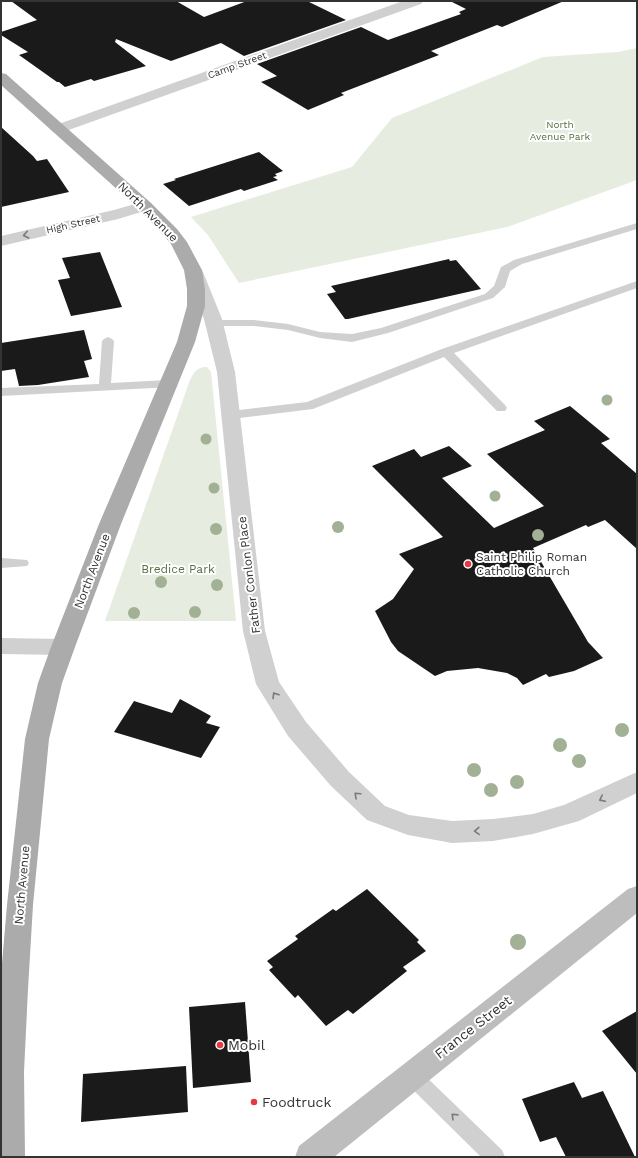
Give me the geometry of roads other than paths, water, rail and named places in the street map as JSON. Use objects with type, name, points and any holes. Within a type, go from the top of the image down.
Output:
[{"type":"main road","name":"North Avenue","points":[[1,77],[145,206],[179,242],[193,270],[196,289],[196,306],[186,342],[110,524],[63,647],[50,683],[37,739],[20,905],[14,989],[9,1072],[10,1157]]},
{"type":"main road","name":"France Street","points":[[310,1157],[637,897]]},
{"type":"street","name":"Camp Street","points":[[58,129],[416,1]]},
{"type":"street","name":"High Street","points":[[1,241],[118,214],[145,206]]},
{"type":"street","name":"Father Conlon Place","points":[[193,270],[214,323],[226,372],[254,631],[268,684],[297,729],[340,779],[376,813],[408,826],[452,832],[492,830],[533,824],[570,814],[637,782]]},
{"type":"street","points":[[1,646],[63,647]]},
{"type":"lane","points":[[214,323],[254,323],[320,335],[352,338],[384,331],[489,296],[499,287],[506,269],[518,262],[637,226]]},
{"type":"lane","points":[[231,415],[310,406],[446,352],[637,284]]},
{"type":"lane","points":[[105,387],[108,341]]},
{"type":"lane","points":[[446,352],[501,408]]},
{"type":"lane","points":[[1,392],[168,384]]},
{"type":"lane","points":[[1,563],[22,563]]},
{"type":"lane","points":[[412,1076],[495,1157]]},
{"type":"place","name":"Saint Philip Roman Catholic Church","points":[[468,564]]},
{"type":"place","name":"Mobil","points":[[220,1045]]},
{"type":"place","name":"Foodtruck","points":[[254,1102]]},
{"type":"park label","name":"North Avenue Park","points":[[560,130]]},
{"type":"park label","name":"Bredice Park","points":[[178,569]]}]
